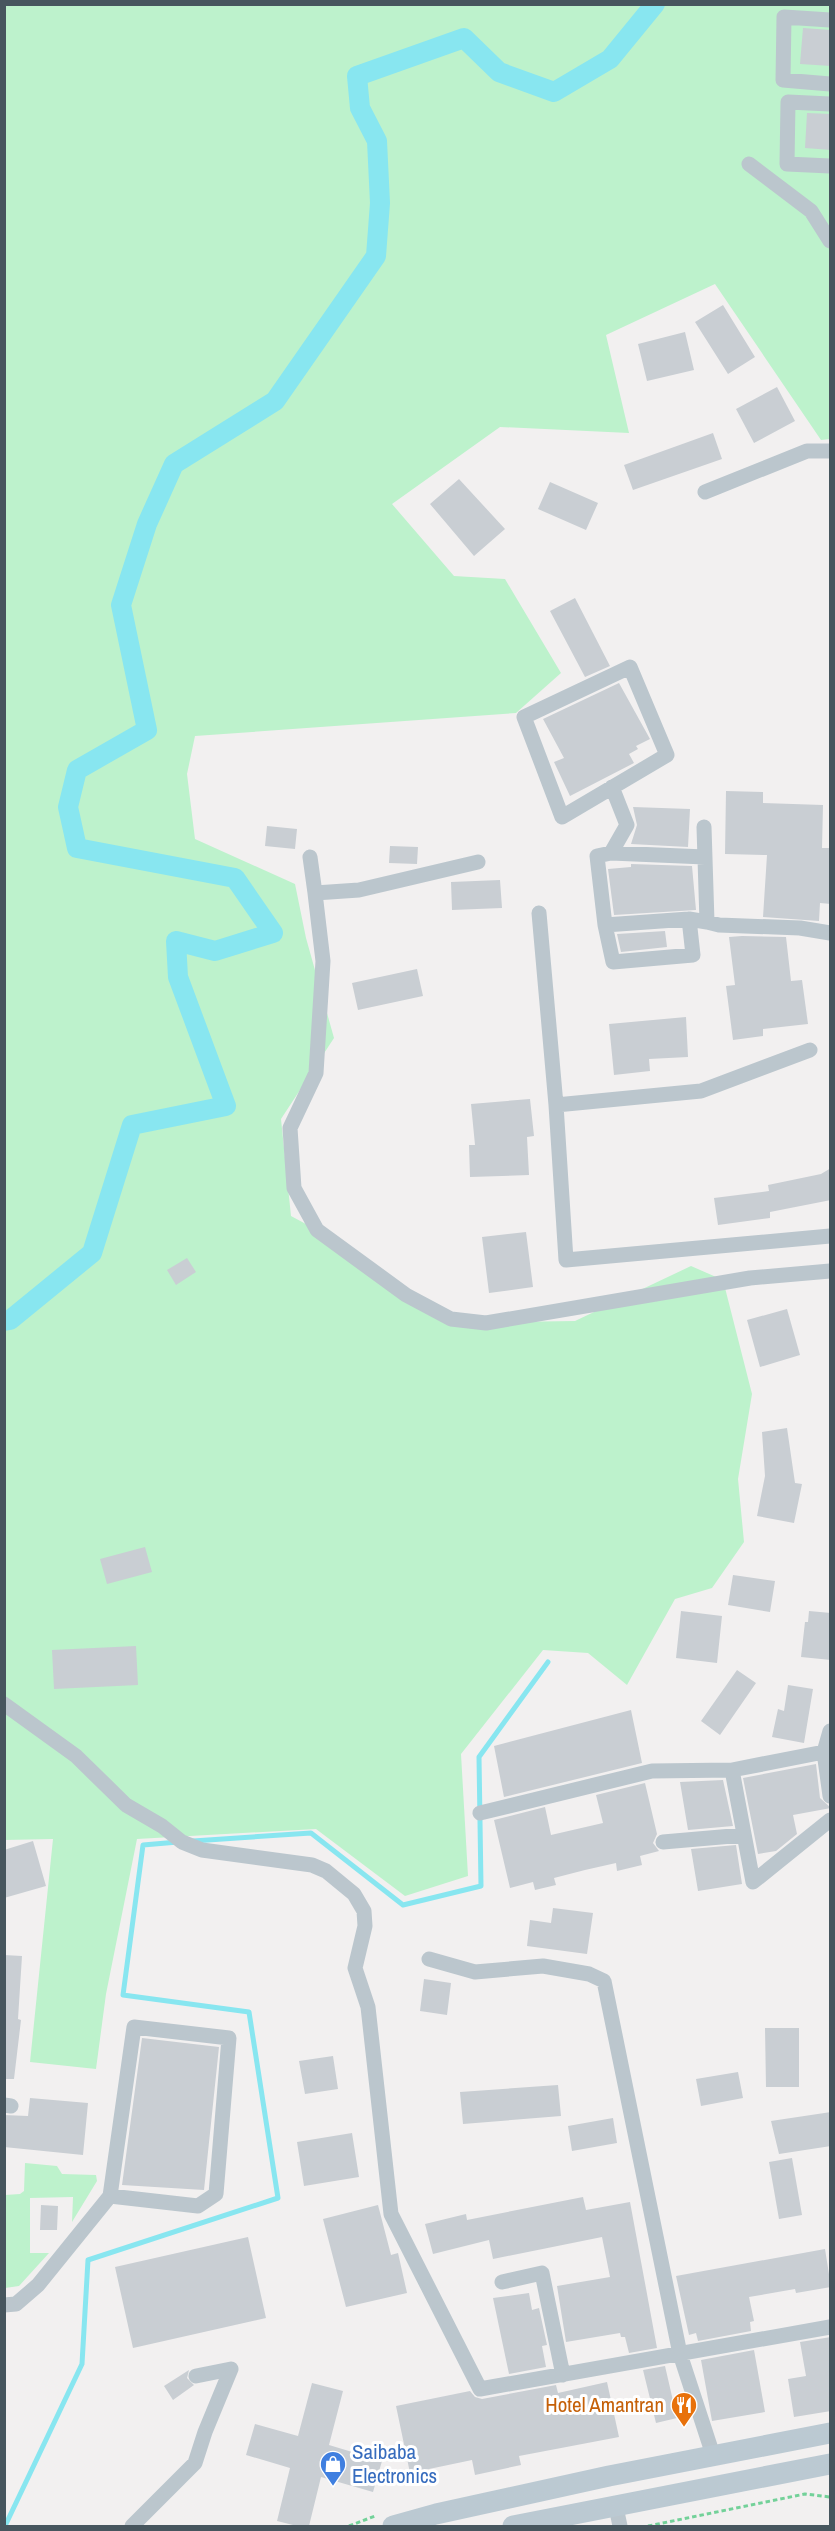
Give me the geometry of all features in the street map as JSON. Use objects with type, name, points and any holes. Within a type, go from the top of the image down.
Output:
[{"type":"main road","points":[[393,2526],[436,2514],[713,2455],[831,2433]]},
{"type":"main road","points":[[513,2526],[618,2517],[831,2464]]},
{"type":"street","points":[[831,20],[784,16],[783,81],[831,84]]},
{"type":"street","points":[[831,104],[788,102],[788,164],[831,166]]},
{"type":"street","points":[[749,164],[811,211],[831,241]]},
{"type":"street","points":[[705,492],[807,451],[831,451]]},
{"type":"street","points":[[630,667],[667,755],[612,787],[562,817],[524,717],[630,667]]},
{"type":"street","points":[[611,853],[627,825],[612,787]]},
{"type":"street","points":[[704,827],[707,922]]},
{"type":"street","points":[[689,919],[693,955],[613,962],[605,925],[597,856],[611,853],[705,856]]},
{"type":"street","points":[[310,856],[323,961],[316,1073],[290,1128],[294,1188],[317,1230],[406,1295],[451,1319],[486,1323],[750,1278],[831,1270]]},
{"type":"street","points":[[315,893],[359,890],[478,862]]},
{"type":"street","points":[[539,913],[556,1105],[566,1260],[831,1236]]},
{"type":"street","points":[[605,925],[689,919],[719,925],[800,928],[831,933]]},
{"type":"street","points":[[556,1105],[701,1091],[810,1050]]},
{"type":"street","points":[[4,1704],[76,1756],[126,1805],[162,1826],[182,1842],[202,1850],[312,1865],[326,1871],[354,1894],[364,1911],[365,1926],[355,1968],[368,2007],[391,2214],[480,2389],[831,2327]]},
{"type":"street","points":[[831,1731],[824,1752],[831,1796]]},
{"type":"street","points":[[480,1813],[652,1771],[732,1770],[824,1752]]},
{"type":"street","points":[[732,1770],[753,1882],[831,1820]]},
{"type":"street","points":[[663,1842],[744,1835]]},
{"type":"street","points":[[429,1959],[476,1972],[543,1966],[589,1974],[604,1981],[680,2354],[713,2455]]},
{"type":"street","points":[[4,2305],[16,2304],[38,2285],[110,2196],[134,2027],[229,2038],[216,2194],[198,2206],[110,2196]]},
{"type":"street","points":[[502,2282],[542,2273],[563,2375]]},
{"type":"street","points":[[132,2526],[195,2463],[208,2422],[231,2369],[196,2376]]},
{"type":"path","points":[[648,2526],[805,2494],[831,2497]]},
{"type":"green space","points":[[4,5],[830,5],[830,439],[821,440],[715,284],[606,335],[629,433],[500,427],[392,504],[454,576],[505,579],[561,673],[516,713],[195,736],[187,774],[195,839],[295,884],[306,938],[334,1038],[281,1119],[291,1216],[317,1230],[447,1323],[575,1321],[691,1266],[723,1280],[752,1394],[738,1479],[744,1542],[712,1588],[675,1599],[627,1685],[588,1653],[543,1650],[461,1754],[468,1876],[405,1896],[316,1829],[137,1839],[106,1994],[96,2069],[30,2062],[53,1839],[4,1840]]},
{"type":"green space","points":[[25,2163],[57,2166],[62,2174],[96,2175],[97,2181],[72,2222],[73,2197],[30,2198],[30,2253],[49,2253],[19,2286],[5,2288],[5,2195],[20,2194],[24,2191]]},
{"type":"building","points":[[803,28],[831,30],[831,66],[800,64]]},
{"type":"building","points":[[807,113],[831,114],[831,150],[805,148]]},
{"type":"building","points":[[723,305],[755,357],[728,374],[695,322]]},
{"type":"building","points":[[685,332],[694,370],[647,381],[638,344]]},
{"type":"building","points":[[777,387],[795,421],[754,443],[736,409]]},
{"type":"building","points":[[713,433],[722,459],[633,490],[624,465]]},
{"type":"building","points":[[459,479],[505,529],[474,556],[430,504]]},
{"type":"building","points":[[550,482],[598,503],[586,530],[538,509]]},
{"type":"building","points":[[575,598],[610,666],[585,677],[550,611]]},
{"type":"building","points":[[619,683],[650,739],[636,746],[638,749],[629,754],[634,763],[570,796],[554,762],[564,758],[543,719]]},
{"type":"building","points":[[726,791],[763,792],[763,803],[823,805],[822,848],[831,848],[831,904],[820,903],[819,921],[763,917],[767,855],[725,854]]},
{"type":"building","points":[[633,807],[690,809],[688,847],[631,844],[637,825]]},
{"type":"building","points":[[267,826],[297,829],[295,849],[265,846]]},
{"type":"building","points":[[390,846],[418,847],[417,864],[389,863]]},
{"type":"building","points":[[631,864],[692,866],[696,910],[614,915],[608,869],[631,867]]},
{"type":"building","points":[[500,880],[502,908],[452,910],[451,882]]},
{"type":"building","points":[[665,931],[667,947],[621,952],[617,934]]},
{"type":"building","points":[[729,937],[786,937],[791,981],[802,980],[808,1024],[763,1029],[763,1036],[733,1040],[726,986],[735,985]]},
{"type":"building","points":[[417,969],[423,996],[358,1010],[352,983]]},
{"type":"building","points":[[686,1017],[688,1057],[649,1059],[650,1071],[614,1075],[609,1024]]},
{"type":"building","points":[[530,1099],[534,1136],[527,1137],[529,1175],[470,1177],[469,1145],[475,1145],[471,1104]]},
{"type":"building","points":[[831,1168],[831,1200],[770,1212],[770,1218],[718,1225],[714,1198],[769,1191],[768,1185],[821,1174]]},
{"type":"building","points":[[526,1232],[533,1287],[489,1293],[482,1237]]},
{"type":"building","points":[[187,1258],[196,1272],[176,1285],[167,1270]]},
{"type":"building","points":[[787,1309],[800,1355],[760,1367],[747,1320]]},
{"type":"building","points":[[787,1428],[795,1483],[802,1484],[794,1523],[757,1516],[765,1476],[762,1432]]},
{"type":"building","points":[[145,1547],[152,1572],[107,1584],[100,1559]]},
{"type":"building","points":[[733,1575],[775,1581],[770,1612],[728,1605]]},
{"type":"building","points":[[681,1611],[722,1616],[717,1663],[676,1658]]},
{"type":"building","points":[[809,1611],[831,1613],[831,1660],[801,1657],[805,1622],[808,1622]]},
{"type":"building","points":[[136,1646],[138,1685],[54,1689],[52,1650]]},
{"type":"building","points":[[737,1670],[756,1683],[720,1735],[701,1721]]},
{"type":"building","points":[[788,1685],[813,1689],[804,1743],[772,1737],[778,1709],[784,1711]]},
{"type":"building","points":[[631,1710],[642,1763],[504,1797],[494,1746]]},
{"type":"building","points":[[816,1764],[820,1798],[831,1808],[793,1815],[797,1834],[776,1851],[758,1854],[743,1778]]},
{"type":"building","points":[[723,1780],[733,1826],[688,1830],[680,1782]]},
{"type":"building","points":[[645,1783],[657,1834],[653,1843],[659,1851],[640,1856],[642,1865],[617,1871],[616,1863],[554,1878],[556,1885],[535,1890],[533,1882],[510,1888],[494,1820],[545,1807],[551,1835],[603,1823],[596,1795]]},
{"type":"building","points":[[33,1841],[46,1886],[4,1898],[4,1850]]},
{"type":"building","points":[[736,1845],[742,1884],[698,1891],[691,1849]]},
{"type":"building","points":[[553,1908],[593,1913],[587,1954],[527,1946],[530,1920],[551,1923]]},
{"type":"building","points":[[4,1955],[22,1956],[18,2019],[21,2020],[14,2079],[4,2079]]},
{"type":"building","points":[[424,1979],[451,1983],[447,2015],[420,2011]]},
{"type":"building","points":[[765,2028],[799,2028],[799,2087],[766,2087]]},
{"type":"building","points":[[142,2038],[219,2047],[204,2190],[122,2185]]},
{"type":"building","points":[[333,2056],[338,2089],[305,2094],[299,2061]]},
{"type":"building","points":[[738,2072],[743,2098],[701,2106],[696,2079]]},
{"type":"building","points":[[558,2085],[561,2116],[463,2124],[460,2092]]},
{"type":"building","points":[[30,2098],[88,2103],[83,2155],[4,2147],[4,2115],[28,2116]]},
{"type":"building","points":[[831,2112],[831,2146],[779,2154],[771,2121]]},
{"type":"building","points":[[613,2118],[617,2143],[572,2151],[568,2126]]},
{"type":"building","points":[[352,2133],[359,2177],[304,2186],[297,2142]]},
{"type":"building","points":[[792,2158],[802,2215],[779,2219],[769,2162]]},
{"type":"building","points":[[583,2197],[586,2210],[630,2202],[657,2348],[629,2353],[625,2337],[621,2337],[620,2333],[566,2342],[557,2286],[610,2277],[602,2237],[493,2259],[489,2240],[433,2254],[425,2224],[466,2214],[467,2220]]},
{"type":"building","points":[[41,2205],[58,2206],[57,2230],[40,2230]]},
{"type":"building","points":[[378,2205],[391,2255],[398,2253],[407,2293],[346,2307],[323,2219]]},
{"type":"building","points":[[248,2237],[266,2318],[133,2348],[115,2267]]},
{"type":"building","points":[[825,2249],[831,2287],[796,2293],[795,2289],[749,2297],[754,2321],[750,2322],[751,2331],[698,2341],[696,2333],[689,2335],[676,2276]]},
{"type":"building","points":[[529,2293],[532,2310],[539,2308],[547,2345],[542,2346],[546,2367],[509,2374],[493,2298]]},
{"type":"building","points":[[831,2337],[831,2411],[794,2417],[788,2379],[806,2376],[800,2342]]},
{"type":"building","points":[[754,2350],[765,2412],[712,2421],[701,2360]]},
{"type":"building","points":[[665,2366],[677,2418],[656,2423],[643,2370]]},
{"type":"building","points":[[189,2370],[187,2378],[194,2385],[173,2400],[164,2386]]},
{"type":"building","points":[[607,2382],[619,2437],[519,2456],[521,2465],[475,2475],[472,2460],[410,2473],[396,2406],[470,2391],[475,2397],[482,2399],[556,2385],[558,2393]]},
{"type":"building","points":[[312,2383],[343,2391],[329,2445],[382,2461],[373,2492],[321,2477],[309,2526],[297,2526],[277,2521],[290,2468],[246,2455],[255,2424],[298,2436]]},
{"type":"waterway","points":[[4,1321],[10,1320],[92,1253],[132,1125],[226,1106],[178,977],[176,941],[215,951],[273,933],[235,878],[77,848],[68,807],[77,770],[147,730],[121,605],[147,524],[174,464],[275,401],[376,256],[380,203],[377,141],[360,108],[357,76],[464,38],[499,72],[554,92],[610,59],[655,4]]},
{"type":"waterway","points":[[193,1841],[311,1833],[403,1905],[481,1886],[479,1757],[548,1662]]},
{"type":"waterway","points":[[5,2526],[82,2364],[88,2260],[278,2198],[249,2012],[123,1995],[143,1845],[178,1842]]},
{"type":"place","name":"Hotel Amantran","points":[[684,2428]]},
{"type":"place","name":"Saibaba Electronics","points":[[333,2487]]}]
